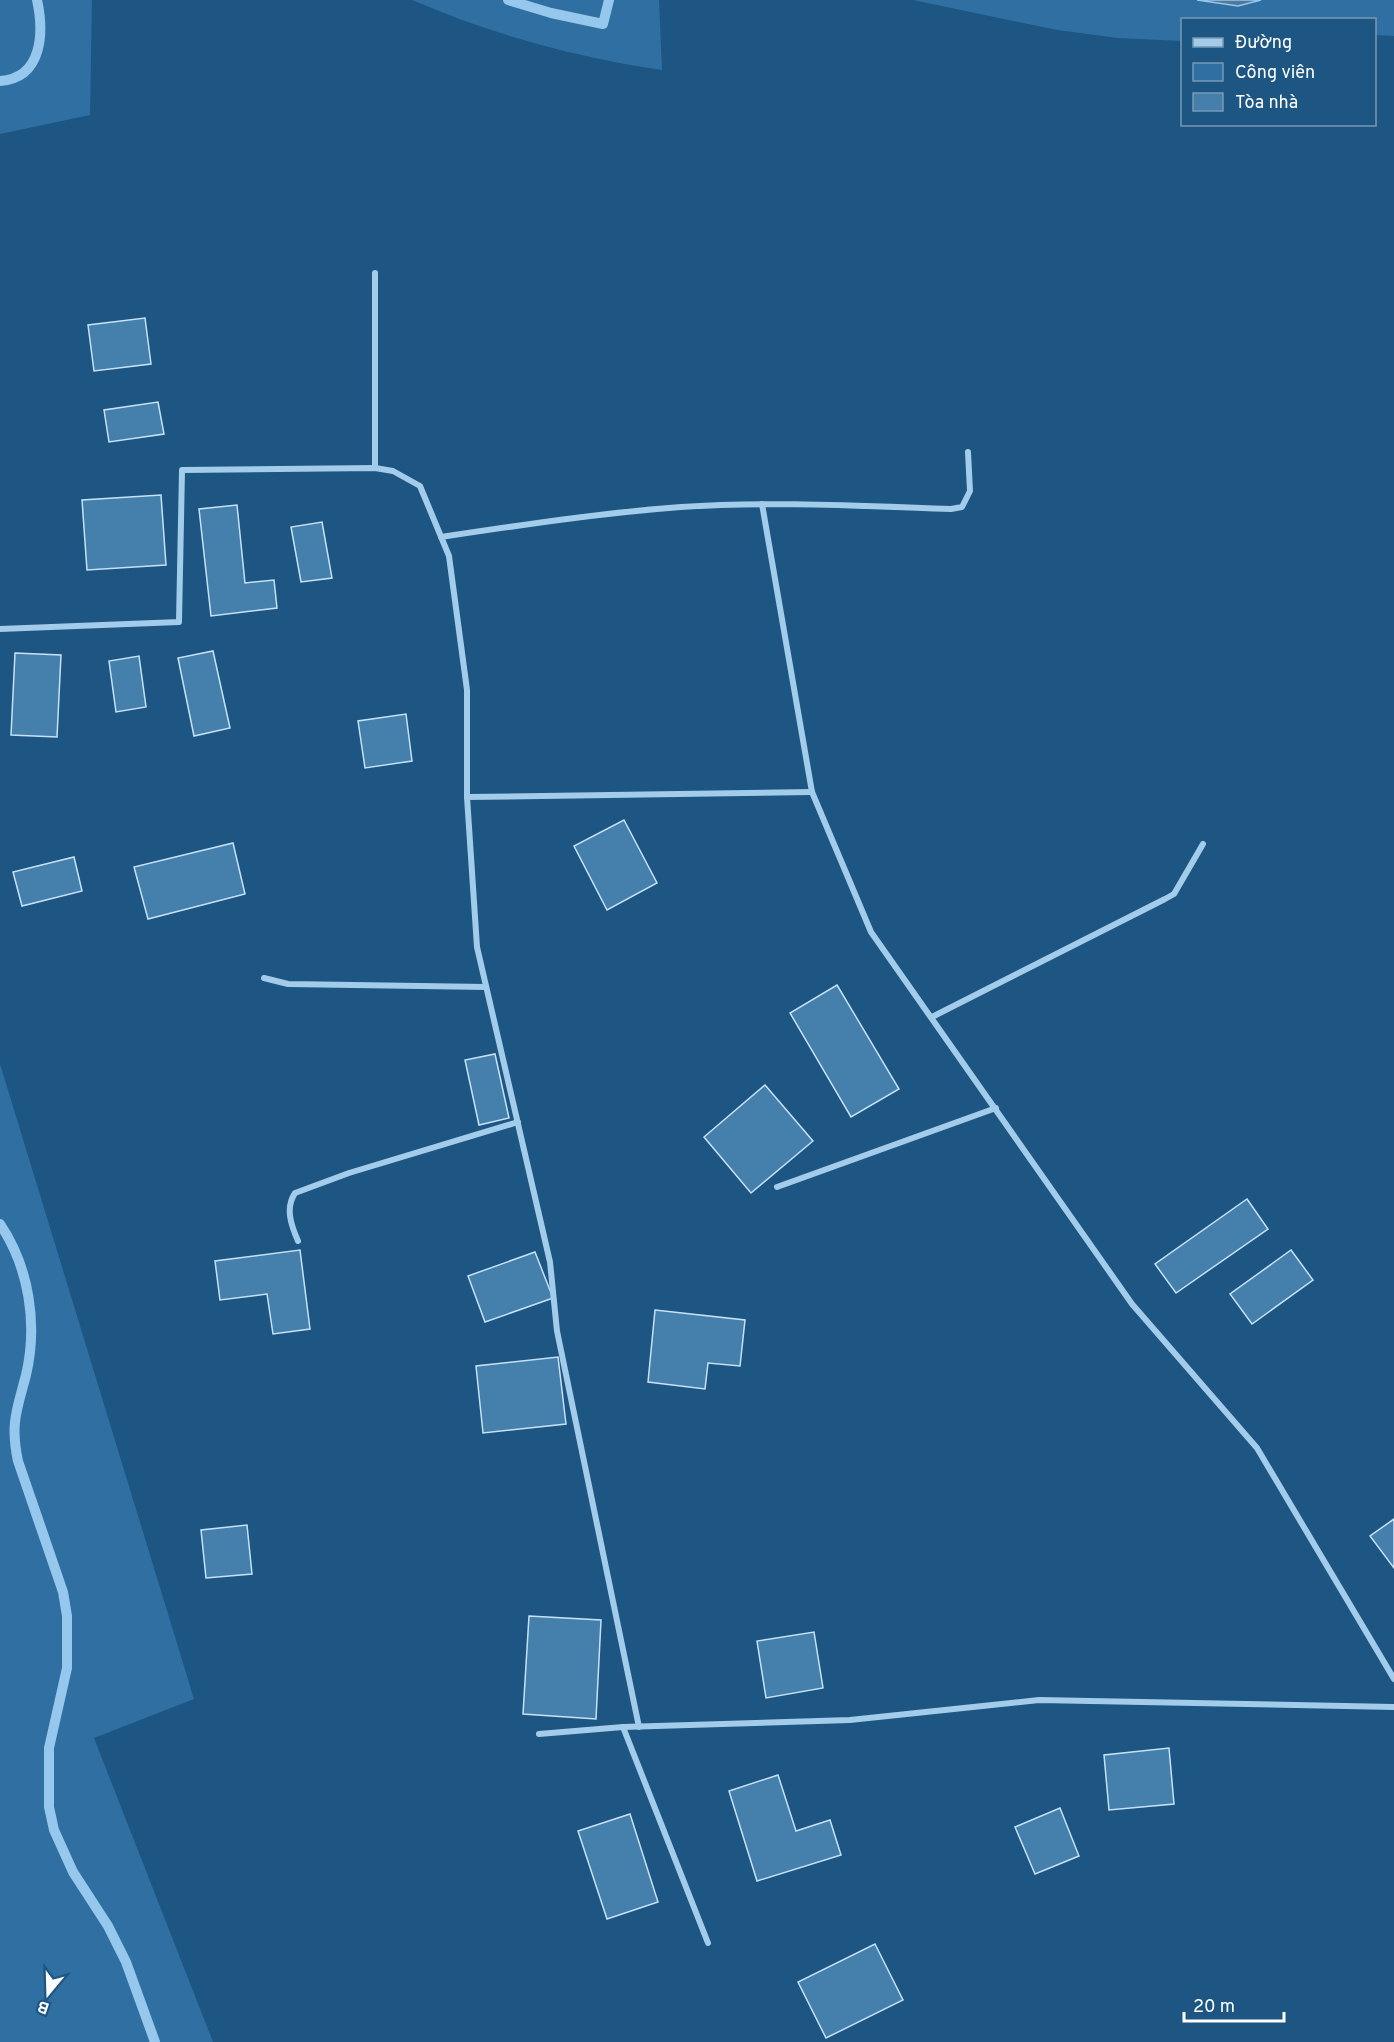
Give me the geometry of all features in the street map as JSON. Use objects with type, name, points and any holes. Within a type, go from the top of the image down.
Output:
[{"type":"street","points":[[375,273],[375,468]]},
{"type":"street","points":[[441,537],[576,517],[681,507],[762,504],[951,509],[962,507],[970,491],[969,452]]},
{"type":"street","points":[[0,629],[179,622],[182,470],[375,468],[393,471],[420,486],[449,556],[467,690],[467,796],[477,947],[550,1262],[557,1331],[639,1727]]},
{"type":"street","points":[[762,504],[812,792],[871,932],[1132,1304],[1257,1448],[1394,1679]]},
{"type":"street","points":[[467,796],[812,792]]},
{"type":"street","points":[[932,1017],[1174,894],[1203,844]]},
{"type":"street","points":[[264,978],[288,984],[486,987]]},
{"type":"street","points":[[777,1187],[996,1108]]},
{"type":"street","points":[[298,1241],[290,1222],[290,1201],[295,1193],[349,1173],[518,1122]]},
{"type":"street","points":[[539,1734],[623,1727],[850,1720],[1039,1700],[1394,1707]]},
{"type":"street","points":[[623,1727],[708,1943]]},
{"type":"green space","points":[[0,0],[92,0],[90,115],[0,134]]},
{"type":"green space","points":[[412,0],[659,0],[662,70],[535,43],[473,24]]},
{"type":"green space","points":[[913,0],[1394,0],[1394,36],[1376,35],[1376,18],[1181,18],[1181,41],[1118,38],[1057,30]]},
{"type":"green space","points":[[0,1064],[194,1699],[94,1738],[213,2042],[0,2042]]},
{"type":"shaded area","points":[[1197,0],[1261,0],[1238,6]]},
{"type":"building","points":[[145,318],[151,364],[94,371],[88,325]]},
{"type":"building","points":[[158,402],[164,434],[109,442],[104,410]]},
{"type":"building","points":[[161,495],[166,565],[87,570],[82,500]]},
{"type":"building","points":[[237,505],[245,583],[274,580],[277,608],[211,616],[199,509]]},
{"type":"building","points":[[322,522],[332,578],[301,582],[291,527]]},
{"type":"building","points":[[213,651],[230,728],[194,736],[178,658]]},
{"type":"building","points":[[15,653],[61,655],[57,737],[11,735]]},
{"type":"building","points":[[139,656],[146,707],[116,712],[109,661]]},
{"type":"building","points":[[406,714],[412,761],[365,768],[358,721]]},
{"type":"building","points":[[624,820],[657,883],[607,910],[574,846]]},
{"type":"building","points":[[233,843],[245,894],[148,919],[134,867]]},
{"type":"building","points":[[74,857],[82,891],[22,906],[13,872]]},
{"type":"building","points":[[837,985],[899,1089],[851,1117],[790,1013]]},
{"type":"building","points":[[495,1054],[509,1118],[479,1125],[465,1060]]},
{"type":"building","points":[[765,1085],[813,1141],[751,1193],[704,1137]]},
{"type":"building","points":[[1247,1199],[1268,1229],[1176,1293],[1155,1264]]},
{"type":"building","points":[[300,1250],[310,1329],[273,1334],[267,1294],[220,1300],[215,1261]]},
{"type":"building","points":[[1291,1250],[1313,1280],[1252,1324],[1230,1294]]},
{"type":"building","points":[[535,1252],[553,1298],[485,1322],[468,1276]]},
{"type":"building","points":[[655,1310],[745,1320],[740,1366],[708,1363],[705,1389],[648,1382]]},
{"type":"building","points":[[558,1357],[566,1424],[483,1433],[476,1366]]},
{"type":"building","points":[[1394,1519],[1394,1568],[1370,1536]]},
{"type":"building","points":[[247,1525],[252,1574],[206,1578],[201,1530]]},
{"type":"building","points":[[529,1616],[601,1620],[596,1719],[523,1714]]},
{"type":"building","points":[[814,1632],[823,1688],[766,1698],[757,1641]]},
{"type":"building","points":[[1169,1748],[1174,1804],[1109,1810],[1104,1755]]},
{"type":"building","points":[[778,1775],[796,1831],[830,1820],[841,1855],[757,1881],[729,1791]]},
{"type":"building","points":[[1060,1808],[1079,1856],[1035,1874],[1015,1827]]},
{"type":"building","points":[[630,1814],[658,1902],[607,1919],[578,1831]]},
{"type":"building","points":[[875,1944],[903,2000],[826,2038],[798,1982]]},
{"type":"waterway","points":[[0,81],[14,78],[25,72],[32,62],[40,39],[37,0]]},
{"type":"waterway","points":[[508,0],[551,13],[603,24],[609,0]]},
{"type":"waterway","points":[[0,1224],[18,1259],[24,1277],[31,1316],[30,1356],[17,1408],[15,1426],[18,1461],[63,1592],[67,1616],[67,1668],[49,1748],[49,1807],[54,1830],[73,1872],[108,1926],[126,1962],[155,2042]]}]
